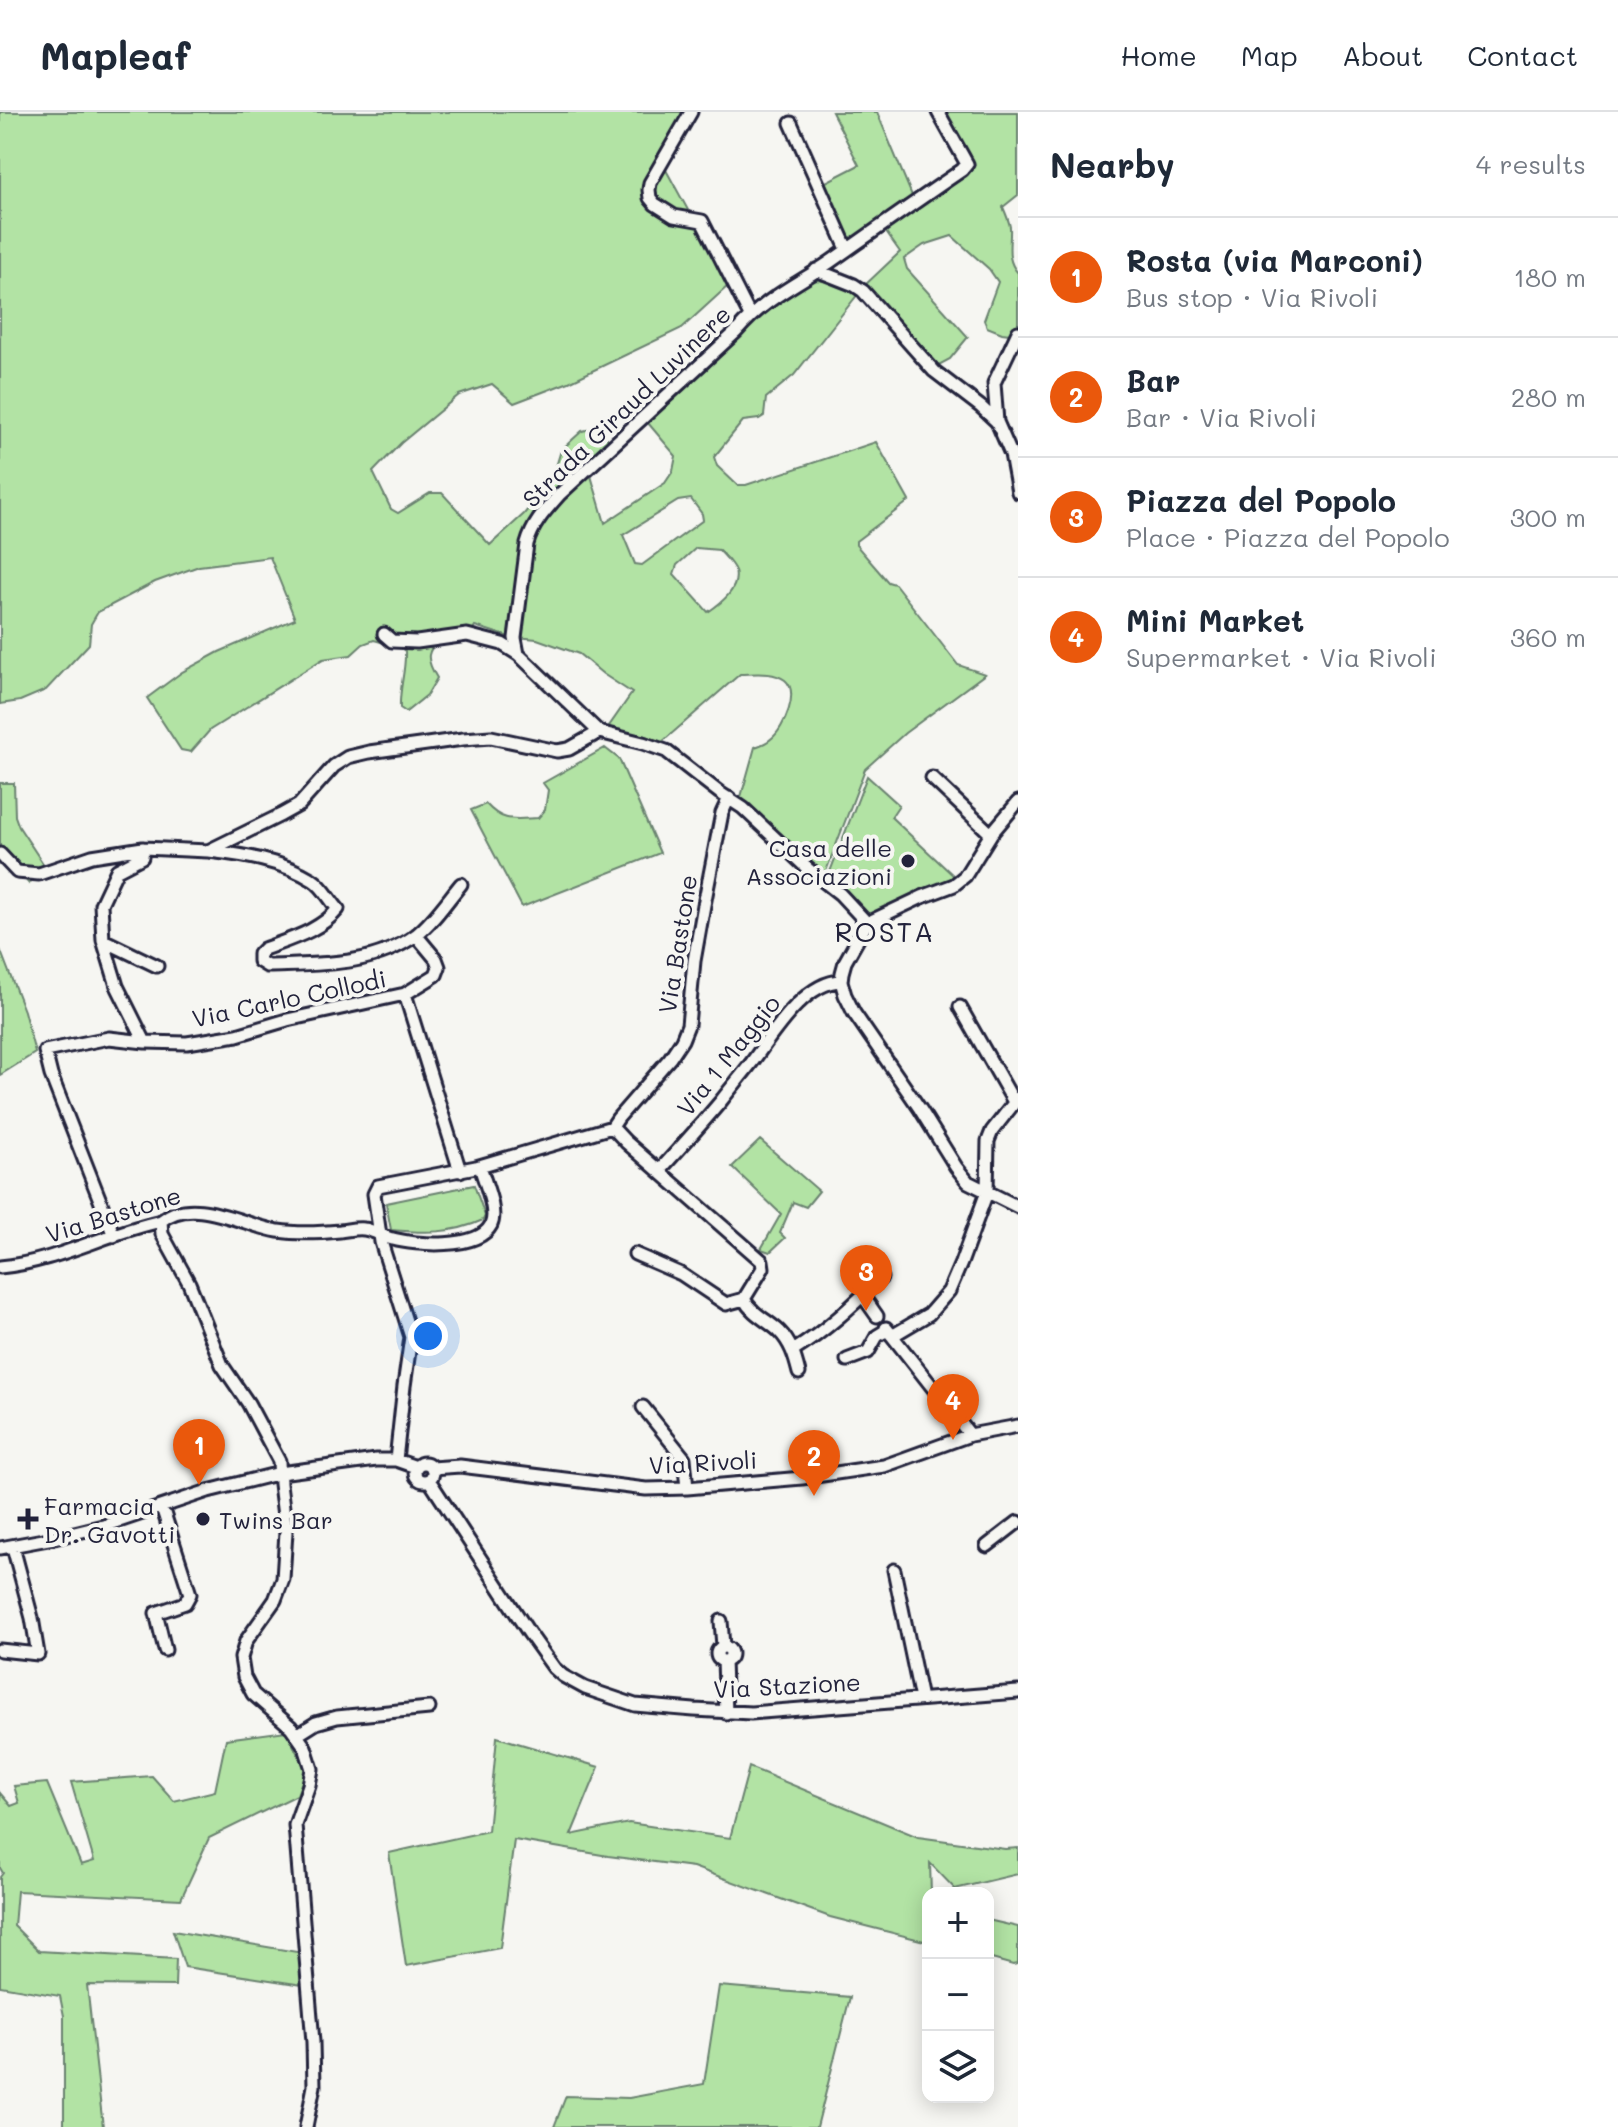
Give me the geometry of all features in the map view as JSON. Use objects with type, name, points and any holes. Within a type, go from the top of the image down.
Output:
[{"type":"street","points":[[691,112],[650,183],[650,198],[674,216],[702,221],[750,316]]},
{"type":"street","name":"Strada Giraud Luvinere","points":[[518,654],[515,638],[531,530],[560,494],[750,316],[781,291],[847,249],[967,164],[938,112]]},
{"type":"street","points":[[791,123],[847,249]]},
{"type":"street","points":[[816,270],[863,291],[934,371],[997,422]]},
{"type":"street","points":[[1018,332],[994,383],[997,422],[1011,454],[1018,492]]},
{"type":"street","points":[[384,634],[392,641],[417,642],[467,635],[502,644],[518,654],[599,732],[666,751],[743,808],[808,869],[840,894],[867,923]]},
{"type":"street","points":[[208,851],[299,805],[334,766],[348,757],[491,737],[557,751],[569,749],[599,732]]},
{"type":"street","points":[[932,778],[991,834]]},
{"type":"street","name":"Via Bastone","points":[[612,1127],[670,1058],[688,1025],[694,961],[704,905],[722,813],[729,798]]},
{"type":"street","points":[[1018,802],[991,834],[965,876],[954,885],[867,923],[845,962],[841,981],[854,1013],[956,1167],[968,1182],[1018,1207]]},
{"type":"street","points":[[143,848],[142,857],[117,870],[101,904],[103,940],[117,986],[145,1042]]},
{"type":"street","points":[[0,854],[17,872],[39,874],[92,856],[143,848],[238,854],[284,867],[315,881],[338,909],[331,917],[306,932],[264,949],[259,954],[259,961],[267,966],[348,962],[374,956],[416,935],[461,884]]},
{"type":"street","name":"Via Carlo Collodi","points":[[114,1236],[51,1075],[45,1051],[109,1038],[187,1043],[217,1039],[405,994],[436,975],[439,967],[416,935]]},
{"type":"street","points":[[103,940],[157,966]]},
{"type":"street","name":"Via 1 Maggio","points":[[659,1171],[735,1083],[775,1027],[803,999],[827,983],[841,981]]},
{"type":"street","points":[[405,994],[460,1171]]},
{"type":"street","points":[[847,1360],[868,1352],[877,1336],[929,1314],[949,1291],[987,1192],[988,1141],[1016,1100],[960,1007]]},
{"type":"street","points":[[0,1548],[107,1525],[208,1491],[280,1473],[355,1461],[396,1460],[411,1337],[379,1234],[374,1194],[378,1186],[480,1166],[612,1127],[762,1261],[763,1268],[745,1302]]},
{"type":"street","name":"Via Bastone","points":[[0,1267],[42,1259],[179,1213],[208,1212],[278,1231],[318,1233],[369,1229],[404,1241],[463,1241],[482,1235],[494,1217],[480,1166]]},
{"type":"street","points":[[161,1221],[162,1234],[189,1283],[222,1365],[248,1403],[278,1457],[286,1532],[283,1579],[275,1600],[246,1641],[241,1658],[244,1677],[253,1694],[297,1735],[305,1747],[312,1769],[295,1825],[313,2042],[314,2086],[306,2127]]},
{"type":"street","points":[[635,1254],[681,1274],[726,1304],[745,1302],[780,1332],[793,1351],[799,1373]]},
{"type":"street","points":[[793,1351],[809,1341],[881,1278]]},
{"type":"street","points":[[863,1296],[877,1316]]},
{"type":"street","points":[[888,1332],[970,1435]]},
{"type":"street","points":[[643,1407],[684,1458],[687,1488]]},
{"type":"street","name":"Via Rivoli","points":[[430,1474],[460,1466],[646,1489],[687,1488],[802,1478],[884,1466],[970,1435],[1018,1426]]},
{"type":"street","name":"Via Stazione","points":[[396,1460],[416,1467],[417,1479],[423,1481],[430,1474],[554,1668],[585,1688],[635,1705],[726,1713],[1018,1692]]},
{"type":"street","points":[[162,1507],[190,1594],[185,1603],[156,1613],[165,1650]]},
{"type":"street","points":[[987,1546],[1018,1522]]},
{"type":"street","points":[[0,1650],[38,1654],[13,1547]]},
{"type":"street","points":[[894,1570],[921,1699]]},
{"type":"street","points":[[721,1621],[723,1646],[717,1654],[718,1659],[724,1661],[726,1713]]},
{"type":"street","points":[[297,1735],[316,1723],[337,1717],[429,1708]]},
{"type":"green space","points":[[0,112],[687,112],[660,159],[729,285],[682,328],[569,382],[514,403],[492,384],[459,395],[401,443],[373,472],[391,509],[398,513],[430,493],[442,493],[490,545],[524,514],[552,480],[561,450],[582,431],[596,428],[610,441],[587,462],[605,523],[665,483],[673,471],[676,456],[648,423],[707,369],[761,312],[812,280],[827,281],[858,294],[794,375],[766,398],[764,416],[743,421],[714,457],[717,466],[737,485],[746,485],[876,442],[909,501],[856,541],[856,545],[888,582],[895,584],[958,665],[985,674],[905,733],[865,769],[825,874],[741,797],[755,747],[777,733],[789,710],[789,686],[780,677],[769,674],[740,674],[661,743],[607,729],[632,693],[579,654],[537,639],[506,636],[475,626],[472,631],[442,634],[437,640],[430,650],[429,660],[437,678],[427,695],[406,712],[400,708],[405,651],[374,640],[363,644],[351,655],[323,659],[210,730],[191,752],[181,750],[147,698],[182,672],[219,652],[295,619],[270,557],[199,566],[155,582],[98,612],[91,624],[89,644],[46,690],[20,701],[0,704]],"holes":[[[691,499],[703,520],[642,565],[635,564],[623,535],[678,501]],[[696,548],[719,550],[735,571],[732,590],[708,612],[674,574],[677,565]]]},
{"type":"green space","points":[[832,112],[877,112],[913,198],[848,241],[822,184],[859,165]]},
{"type":"green space","points":[[942,112],[1018,112],[1018,195],[1003,207],[1010,227],[1010,257],[1018,273],[1018,335],[987,327],[984,320],[998,282],[989,269],[952,236],[924,245],[904,259],[907,269],[968,337],[950,359],[935,367],[865,285],[900,252],[883,228],[973,166]]},
{"type":"green space","points":[[605,748],[619,759],[660,853],[522,907],[471,810],[486,804],[504,817],[538,818],[545,810],[548,790],[543,783]]},
{"type":"green space","points":[[867,776],[899,805],[891,817],[955,877],[872,920],[828,877]]},
{"type":"green space","points":[[0,783],[14,783],[15,816],[19,827],[44,865],[29,884],[0,850]]},
{"type":"green space","points":[[0,949],[24,1011],[35,1053],[0,1075]]},
{"type":"green space","points":[[760,1140],[819,1191],[806,1207],[793,1202],[780,1233],[785,1238],[770,1252],[761,1249],[781,1214],[732,1167]]},
{"type":"green space","points":[[474,1185],[485,1216],[483,1220],[438,1231],[391,1230],[386,1203]]},
{"type":"green space","points":[[286,1731],[306,1770],[297,1795],[209,1838],[181,1899],[17,1891],[14,1926],[39,1951],[176,1959],[175,1986],[87,1985],[103,2127],[64,2127],[64,2016],[60,1996],[0,1986],[0,1877],[3,1873],[0,1868],[0,1793],[11,1806],[19,1803],[14,1786],[47,1783],[81,1865],[94,1861],[71,1782],[152,1776],[174,1801],[215,1791],[226,1739]]},
{"type":"green space","points":[[497,1737],[599,1767],[571,1835],[629,1823],[730,1838],[749,1767],[918,1837],[1005,1849],[1018,1848],[1018,1874],[953,1887],[930,1863],[931,1887],[922,1887],[922,1940],[830,1917],[693,1867],[514,1840],[500,1948],[406,1966],[389,1853],[488,1831]]},
{"type":"green space","points":[[994,1921],[1018,1927],[1018,1964],[994,1960]]},
{"type":"green space","points":[[173,1931],[303,1953],[303,1985],[185,1967]]},
{"type":"green space","points":[[719,1986],[850,1997],[817,2127],[554,2127],[566,2096],[629,2098],[704,2084]]},
{"type":"place","name":"Casa delle Associazioni","points":[[908,861]]},
{"type":"place","name":"Piazza del Popolo","points":[[866,1311]]},
{"type":"place","name":"Mini Market","points":[[953,1440]]},
{"type":"place","name":"Rosta (via Marconi)","points":[[199,1485]]},
{"type":"place","name":"Bar","points":[[814,1496]]},
{"type":"place","name":"Farmacia Dr. Gavotti","points":[[28,1519]]},
{"type":"place","name":"Twins Bar","points":[[203,1519]]},
{"type":"district","name":"ROSTA","points":[[885,931]]}]
